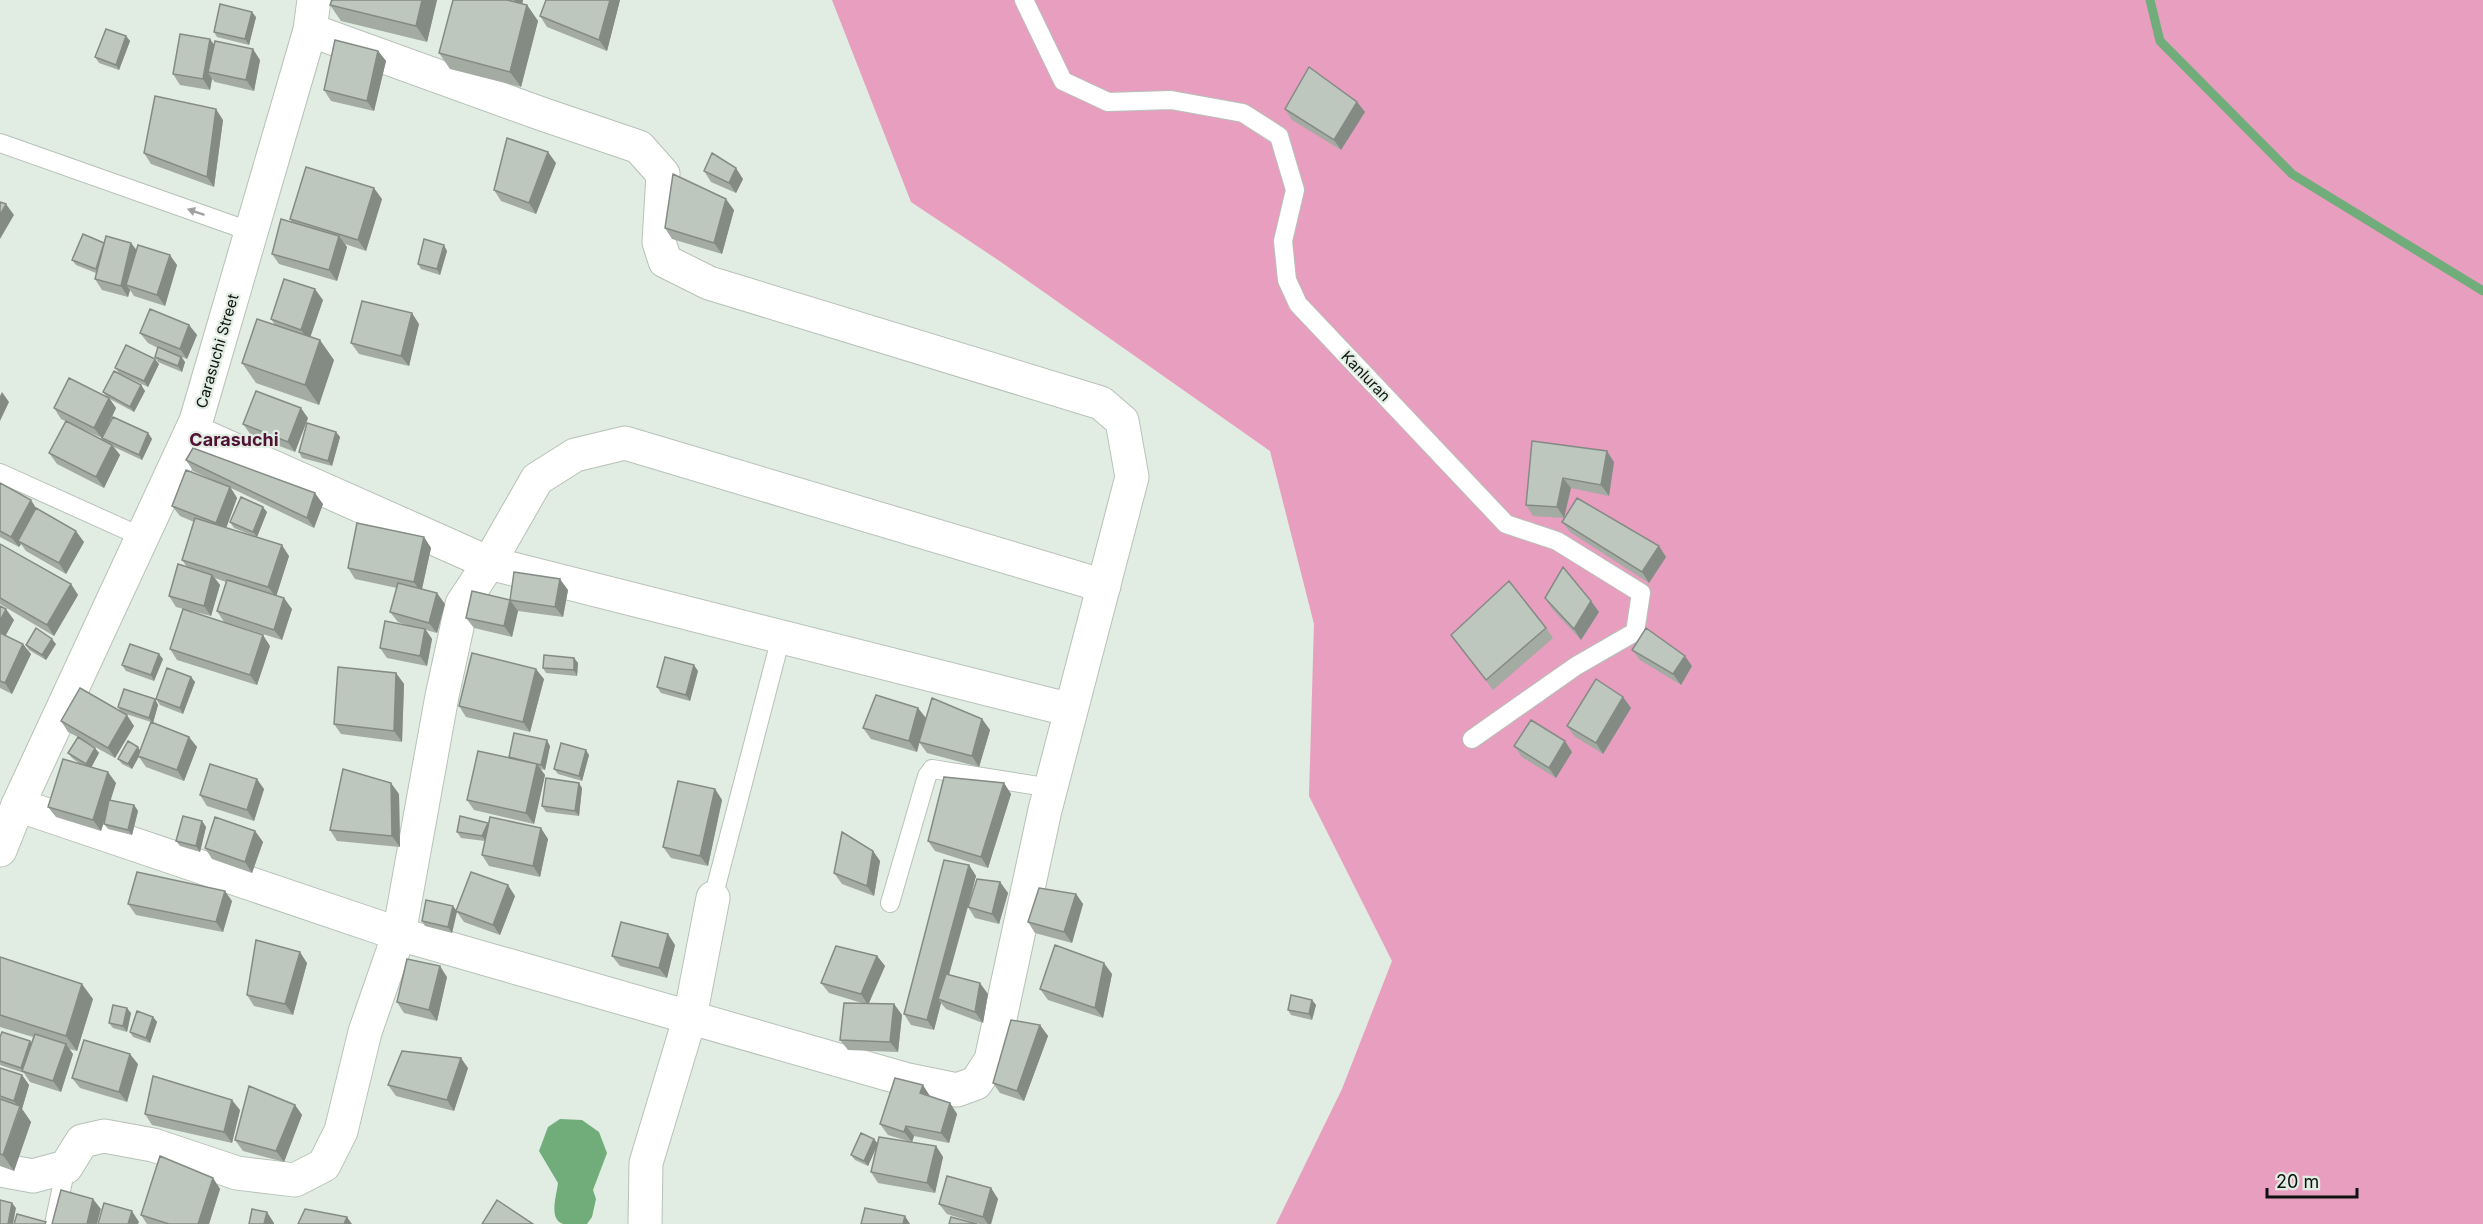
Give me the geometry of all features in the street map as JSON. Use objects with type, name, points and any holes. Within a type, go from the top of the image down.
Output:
[{"type":"street","name":"Carasuchi Street","points":[[0,850],[9,801],[142,537],[192,431],[252,232],[312,15]]},
{"type":"street","points":[[9,801],[399,934],[908,1080],[957,1090],[976,1083],[991,1060],[1051,788],[1132,477],[1122,421],[1101,403],[709,283],[665,261],[659,242],[663,174],[639,147],[542,114],[312,15]]},
{"type":"street","points":[[192,431],[489,563],[1071,710]]},
{"type":"street","points":[[0,1170],[33,1176],[66,1167],[82,1141],[104,1136],[153,1145],[237,1173],[296,1180],[324,1165],[341,1131],[365,1032],[399,934],[442,696],[462,604],[489,563],[537,479],[575,455],[625,443],[1104,586]]},
{"type":"street","points":[[645,1224],[646,1163],[690,1017],[713,898]]},
{"type":"lane","name":"Kanluran","points":[[1024,0],[1063,81],[1108,102],[1171,100],[1243,113],[1279,136],[1295,190],[1283,240],[1287,280],[1298,304],[1506,524],[1557,541],[1641,593],[1635,632],[1576,666],[1472,739]]},
{"type":"lane","points":[[0,143],[252,232]]},
{"type":"lane","points":[[0,473],[142,537]]},
{"type":"lane","points":[[713,898],[781,637]]},
{"type":"lane","points":[[890,903],[927,776],[932,769],[1051,788]]},
{"type":"lane","points":[[54,1224],[66,1167]]},
{"type":"shaded area","points":[[832,0],[2483,0],[2483,1224],[1276,1224],[1342,1089],[1392,961],[1309,796],[1314,624],[1270,451],[1001,262],[911,202]]},
{"type":"shaded area","points":[[560,1119],[582,1120],[599,1132],[607,1153],[593,1190],[596,1199],[592,1217],[587,1224],[563,1224],[558,1221],[554,1206],[558,1183],[539,1151],[548,1127]]},
{"type":"building","points":[[332,0],[422,0],[416,26],[330,5]]},
{"type":"building","points":[[453,0],[507,0],[527,5],[510,72],[439,53]]},
{"type":"building","points":[[546,0],[610,0],[599,40],[540,16]]},
{"type":"building","points":[[220,4],[252,12],[245,39],[214,32]]},
{"type":"building","points":[[106,29],[126,36],[116,65],[95,57]]},
{"type":"building","points":[[180,34],[210,39],[203,79],[173,74]]},
{"type":"building","points":[[335,40],[378,51],[367,101],[324,90]]},
{"type":"building","points":[[215,41],[253,49],[246,80],[208,72]]},
{"type":"building","points":[[1309,67],[1357,102],[1334,140],[1285,109]]},
{"type":"building","points":[[155,96],[216,109],[207,177],[144,153]]},
{"type":"building","points":[[507,138],[548,152],[529,203],[494,190]]},
{"type":"building","points":[[712,153],[736,168],[729,183],[704,171]]},
{"type":"building","points":[[306,167],[374,188],[358,240],[290,219]]},
{"type":"building","points":[[673,174],[726,199],[714,243],[665,228]]},
{"type":"building","points":[[0,202],[6,204],[0,215]]},
{"type":"building","points":[[281,219],[339,236],[329,270],[272,254]]},
{"type":"building","points":[[83,234],[104,243],[96,269],[72,260]]},
{"type":"building","points":[[106,236],[131,243],[121,286],[95,279]]},
{"type":"building","points":[[424,239],[444,245],[437,269],[418,264]]},
{"type":"building","points":[[138,245],[170,255],[157,295],[126,285]]},
{"type":"building","points":[[284,279],[315,289],[301,330],[271,319]]},
{"type":"building","points":[[362,301],[412,313],[401,356],[351,343]]},
{"type":"building","points":[[150,309],[189,325],[180,349],[140,333]]},
{"type":"building","points":[[257,319],[320,340],[305,385],[242,363]]},
{"type":"building","points":[[126,345],[155,359],[144,381],[115,368]]},
{"type":"building","points":[[158,347],[181,357],[178,366],[155,357]]},
{"type":"building","points":[[114,371],[141,385],[130,407],[103,392]]},
{"type":"building","points":[[69,378],[109,398],[94,428],[54,408]]},
{"type":"building","points":[[256,391],[301,408],[288,442],[243,424]]},
{"type":"building","points":[[113,417],[148,433],[139,455],[102,438]]},
{"type":"building","points":[[66,421],[112,445],[96,477],[49,453]]},
{"type":"building","points":[[307,423],[336,432],[328,461],[299,452]]},
{"type":"building","points":[[1532,441],[1607,451],[1601,485],[1563,478],[1557,507],[1526,505]]},
{"type":"building","points":[[193,448],[315,493],[307,518],[186,460]]},
{"type":"building","points":[[186,470],[230,487],[216,523],[172,506]]},
{"type":"building","points":[[0,483],[31,500],[11,537],[0,531]]},
{"type":"building","points":[[241,497],[263,507],[253,532],[230,522]]},
{"type":"building","points":[[1577,498],[1659,546],[1642,572],[1562,522]]},
{"type":"building","points":[[36,508],[76,531],[59,563],[18,541]]},
{"type":"building","points":[[195,518],[282,545],[268,587],[182,560]]},
{"type":"building","points":[[357,523],[424,537],[414,582],[348,568]]},
{"type":"building","points":[[0,544],[71,584],[47,625],[0,598]]},
{"type":"building","points":[[178,564],[212,575],[204,606],[169,596]]},
{"type":"building","points":[[1563,567],[1591,601],[1574,629],[1545,598]]},
{"type":"building","points":[[514,572],[560,579],[555,607],[510,600]]},
{"type":"building","points":[[227,580],[284,598],[274,630],[217,611]]},
{"type":"building","points":[[1509,581],[1546,628],[1486,680],[1451,635]]},
{"type":"building","points":[[398,583],[437,593],[429,623],[390,612]]},
{"type":"building","points":[[472,591],[510,600],[504,626],[466,618]]},
{"type":"building","points":[[0,606],[6,609],[0,621]]},
{"type":"building","points":[[183,609],[263,635],[250,675],[170,649]]},
{"type":"building","points":[[385,621],[425,629],[420,656],[380,648]]},
{"type":"building","points":[[36,628],[52,639],[42,655],[26,645]]},
{"type":"building","points":[[1646,628],[1685,656],[1673,674],[1632,650]]},
{"type":"building","points":[[0,633],[23,644],[5,683],[0,681]]},
{"type":"building","points":[[130,644],[159,654],[151,675],[122,665]]},
{"type":"building","points":[[472,653],[536,669],[523,722],[459,706]]},
{"type":"building","points":[[544,655],[574,658],[574,670],[543,668]]},
{"type":"building","points":[[665,657],[694,665],[686,695],[657,687]]},
{"type":"building","points":[[338,667],[396,673],[394,731],[334,724]]},
{"type":"building","points":[[167,668],[191,677],[180,708],[156,699]]},
{"type":"building","points":[[1596,679],[1623,697],[1596,743],[1567,726]]},
{"type":"building","points":[[80,688],[127,715],[108,748],[61,721]]},
{"type":"building","points":[[124,689],[155,699],[149,718],[118,707]]},
{"type":"building","points":[[876,695],[918,708],[909,741],[863,728]]},
{"type":"building","points":[[932,698],[982,719],[972,756],[919,742]]},
{"type":"building","points":[[1531,720],[1565,741],[1549,768],[1514,746]]},
{"type":"building","points":[[151,722],[189,737],[177,770],[138,756]]},
{"type":"building","points":[[514,733],[547,740],[541,765],[509,757]]},
{"type":"building","points":[[78,737],[95,748],[86,764],[68,753]]},
{"type":"building","points":[[128,741],[138,747],[128,764],[118,759]]},
{"type":"building","points":[[561,743],[586,750],[579,776],[554,769]]},
{"type":"building","points":[[478,751],[537,764],[526,813],[467,800]]},
{"type":"building","points":[[63,759],[108,772],[93,820],[48,807]]},
{"type":"building","points":[[210,764],[257,779],[247,810],[200,795]]},
{"type":"building","points":[[343,769],[391,783],[392,836],[330,830]]},
{"type":"building","points":[[944,777],[1004,783],[981,857],[928,841]]},
{"type":"building","points":[[546,778],[579,783],[575,811],[542,806]]},
{"type":"building","points":[[678,781],[715,789],[700,856],[663,847]]},
{"type":"building","points":[[109,800],[134,805],[128,830],[104,824]]},
{"type":"building","points":[[183,816],[202,821],[196,846],[176,841]]},
{"type":"building","points":[[460,816],[488,823],[482,836],[457,832]]},
{"type":"building","points":[[215,817],[255,831],[245,862],[205,848]]},
{"type":"building","points":[[490,817],[541,828],[533,866],[482,855]]},
{"type":"building","points":[[842,832],[873,851],[867,886],[834,873]]},
{"type":"building","points":[[944,860],[969,865],[927,1020],[904,1014]]},
{"type":"building","points":[[137,872],[225,891],[216,922],[128,904]]},
{"type":"building","points":[[471,872],[508,885],[493,925],[456,911]]},
{"type":"building","points":[[977,879],[1000,882],[992,914],[968,907]]},
{"type":"building","points":[[1039,888],[1076,894],[1064,932],[1028,922]]},
{"type":"building","points":[[426,900],[453,906],[448,927],[422,921]]},
{"type":"building","points":[[621,922],[668,934],[659,968],[612,956]]},
{"type":"building","points":[[256,940],[300,952],[285,1004],[247,995]]},
{"type":"building","points":[[1055,945],[1104,963],[1095,1008],[1040,989]]},
{"type":"building","points":[[836,946],[877,956],[861,994],[821,983]]},
{"type":"building","points":[[0,957],[82,984],[66,1036],[0,1015]]},
{"type":"building","points":[[407,959],[440,966],[429,1010],[397,1002]]},
{"type":"building","points":[[946,974],[980,983],[975,1012],[938,999]]},
{"type":"building","points":[[1291,995],[1312,1000],[1309,1014],[1288,1010]]},
{"type":"building","points":[[844,1003],[894,1004],[890,1042],[840,1040]]},
{"type":"building","points":[[113,1005],[127,1008],[123,1026],[109,1023]]},
{"type":"building","points":[[137,1011],[153,1017],[146,1038],[130,1032]]},
{"type":"building","points":[[1011,1020],[1040,1025],[1017,1091],[993,1083]]},
{"type":"building","points":[[2,1032],[30,1041],[21,1068],[0,1061]]},
{"type":"building","points":[[35,1034],[66,1044],[53,1081],[22,1071]]},
{"type":"building","points":[[84,1040],[130,1054],[119,1092],[72,1078]]},
{"type":"building","points":[[402,1051],[461,1058],[447,1100],[388,1085]]},
{"type":"building","points":[[0,1068],[22,1075],[14,1101],[0,1096]]},
{"type":"building","points":[[153,1076],[232,1100],[224,1132],[145,1114]]},
{"type":"building","points":[[895,1078],[923,1085],[920,1093],[950,1103],[941,1133],[906,1126],[904,1132],[880,1124]]},
{"type":"building","points":[[249,1086],[295,1105],[276,1151],[235,1140]]},
{"type":"building","points":[[0,1099],[20,1106],[3,1155],[0,1154]]},
{"type":"building","points":[[861,1133],[874,1139],[864,1161],[851,1155]]},
{"type":"building","points":[[879,1137],[936,1146],[927,1183],[871,1172]]},
{"type":"building","points":[[160,1156],[213,1178],[198,1224],[169,1224],[141,1215]]},
{"type":"building","points":[[947,1176],[991,1188],[983,1217],[939,1204]]},
{"type":"building","points":[[61,1190],[93,1199],[87,1224],[52,1224]]},
{"type":"building","points":[[0,1200],[12,1203],[8,1224],[0,1224]]},
{"type":"building","points":[[497,1200],[533,1224],[482,1224]]},
{"type":"building","points":[[104,1203],[132,1211],[128,1224],[98,1224]]},
{"type":"building","points":[[865,1208],[905,1216],[903,1224],[861,1224]]},
{"type":"building","points":[[252,1209],[267,1212],[264,1224],[249,1224]]},
{"type":"building","points":[[305,1209],[347,1217],[344,1224],[298,1224]]},
{"type":"building","points":[[17,1214],[46,1222],[45,1224],[14,1224]]},
{"type":"building","points":[[951,1217],[977,1224],[949,1224]]},
{"type":"waterway","points":[[2150,0],[2160,41],[2292,174],[2483,291]]},
{"type":"district","name":"Carasuchi","points":[[234,439]]}]
